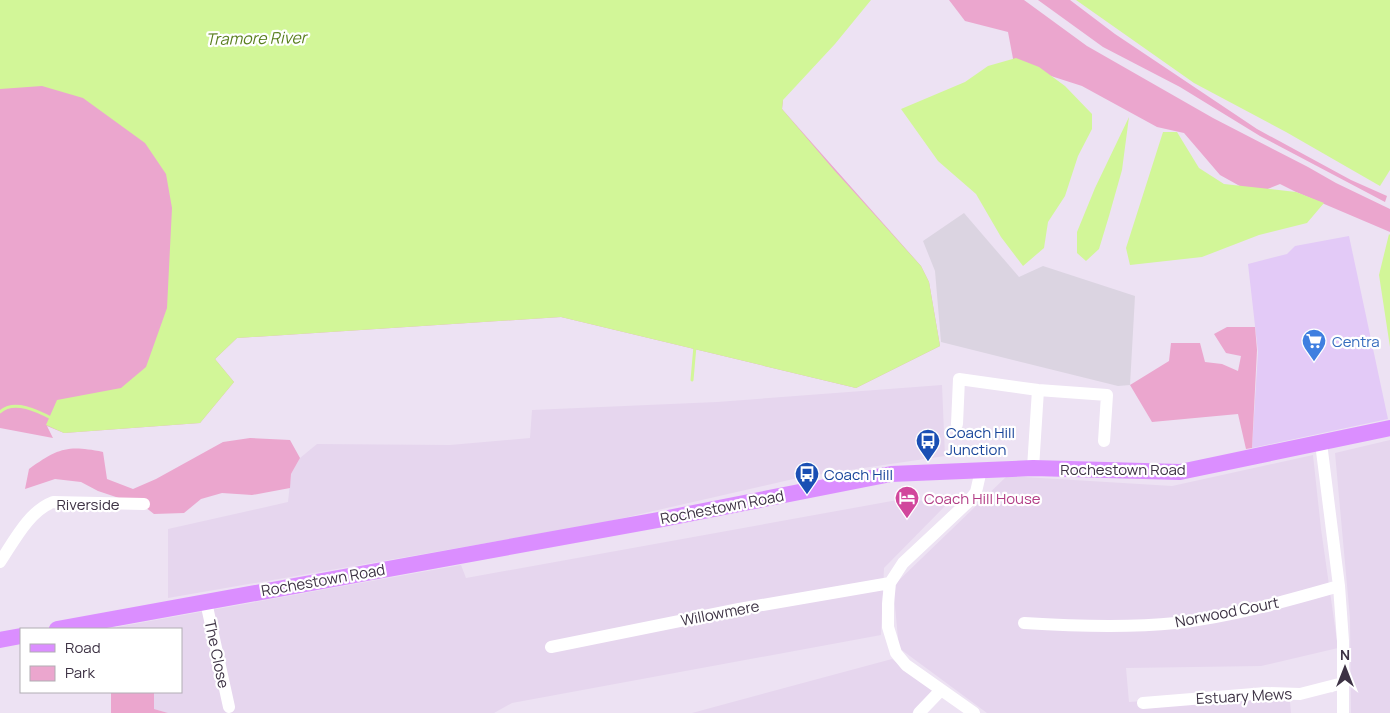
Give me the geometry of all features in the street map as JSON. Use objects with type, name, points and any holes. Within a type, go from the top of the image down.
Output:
[{"type":"main road","name":"Rochestown Road","points":[[63,628],[658,520],[891,474],[1033,468],[1180,472],[1321,444],[1390,428]]},
{"type":"main road","points":[[0,640],[20,636]]},
{"type":"street","points":[[957,424],[959,379],[1038,390],[1106,395],[1104,441]]},
{"type":"street","points":[[1033,468],[1038,390]]},
{"type":"street","points":[[1321,444],[1339,586],[1343,641],[1343,713]]},
{"type":"street","points":[[974,713],[906,665],[896,653],[888,627],[888,604],[890,583],[903,563],[968,502],[976,492],[980,470]]},
{"type":"street","name":"Riverside","points":[[0,562],[31,517],[46,504],[53,502],[144,504]]},
{"type":"street","name":"Willowmere","points":[[550,647],[739,609],[890,583]]},
{"type":"street","name":"Norwood Court","points":[[1024,623],[1047,625],[1176,623],[1220,616],[1339,586]]},
{"type":"street","name":"The Close","points":[[206,602],[229,706]]},
{"type":"street","name":"Estuary Mews","points":[[1143,703],[1266,693],[1300,694],[1344,684]]},
{"type":"street","points":[[919,713],[941,690]]},
{"type":"shaded area","points":[[964,213],[1019,277],[1043,266],[1135,296],[1130,385],[1118,386],[941,342],[935,271],[923,241]]},
{"type":"shaded area","points":[[1349,236],[1388,419],[1252,448],[1258,352],[1248,264],[1287,254],[1295,246]]},
{"type":"shaded area","points":[[942,385],[945,456],[802,477],[597,524],[168,598],[168,529],[288,502],[291,474],[300,458],[317,444],[450,445],[530,438],[532,410],[717,402]]},
{"type":"shaded area","points":[[1390,440],[1390,713],[1351,713],[1350,618],[1335,453]]},
{"type":"shaded area","points":[[1313,455],[1321,529],[1338,648],[1261,666],[1126,668],[1129,702],[1289,690],[1291,713],[987,713],[899,648],[893,586],[1007,476],[1172,486]]},
{"type":"shaded area","points":[[903,499],[948,503],[884,568],[881,635],[512,703],[494,713],[168,713],[154,709],[154,693],[182,693],[182,628],[117,628],[461,565],[466,578]]},
{"type":"shaded area","points":[[892,659],[933,690],[912,713],[692,713]]},
{"type":"green space","points":[[0,0],[783,100],[782,109],[921,266],[929,282],[940,346],[856,388],[561,317],[237,338],[215,359],[234,382],[200,423],[64,433],[47,426],[53,438],[0,428]]},
{"type":"green space","points":[[949,0],[1024,0],[1087,46],[1213,118],[1336,183],[1390,209],[1390,232],[1280,184],[1260,192],[1247,190],[1220,175],[1184,133],[1157,127],[1082,86],[1014,64],[1008,32],[965,21]]},
{"type":"green space","points":[[1038,0],[1070,0],[1115,34],[1257,129],[1351,180],[1387,196],[1385,202],[1260,136],[1180,87],[1103,47]]},
{"type":"green space","points":[[1227,327],[1255,327],[1257,350],[1252,448],[1246,449],[1238,414],[1152,422],[1130,385],[1169,361],[1171,343],[1200,343],[1205,362],[1222,364],[1238,371],[1241,356],[1226,353],[1214,334]]},
{"type":"green space","points":[[250,438],[290,440],[300,458],[291,474],[290,488],[252,495],[222,493],[201,499],[184,513],[154,514],[140,503],[98,491],[81,482],[55,479],[25,489],[29,469],[48,456],[64,450],[80,449],[103,452],[107,479],[133,489],[156,479],[223,442]]},
{"type":"green space","points":[[111,693],[154,693],[154,709],[168,713],[111,713]]},
{"type":"water","name":"Tramore River","points":[[0,0],[871,0],[835,44],[783,100],[782,109],[834,170],[921,266],[929,282],[940,346],[856,388],[561,317],[237,338],[215,359],[234,382],[200,423],[64,433],[46,425],[57,400],[121,388],[146,367],[167,308],[172,208],[166,174],[145,143],[83,98],[42,86],[0,89]]},
{"type":"water","points":[[1076,0],[1390,0],[1390,170],[1380,186],[1286,132],[1194,83]]},
{"type":"water","points":[[1016,58],[1039,67],[1065,86],[1092,114],[1092,129],[1078,156],[1065,196],[1048,222],[1044,248],[1023,266],[1001,237],[976,194],[938,161],[901,109],[965,82],[988,66]]},
{"type":"water","points":[[1129,117],[1122,170],[1109,216],[1099,249],[1086,261],[1077,253],[1077,232],[1095,188]]},
{"type":"water","points":[[1163,132],[1177,132],[1199,168],[1224,184],[1296,192],[1324,203],[1307,223],[1259,235],[1202,257],[1130,265],[1126,248]]},
{"type":"water","points":[[1390,235],[1390,347],[1379,275]]},
{"type":"waterway","points":[[692,380],[695,346]]},
{"type":"waterway","points":[[0,412],[12,406],[19,406],[53,419]]},
{"type":"place","name":"Centra","points":[[1314,362]]},
{"type":"place","name":"Coach Hill Junction","points":[[928,462]]},
{"type":"place","name":"Coach Hill","points":[[807,495]]},
{"type":"place","name":"Coach Hill House","points":[[907,519]]}]
